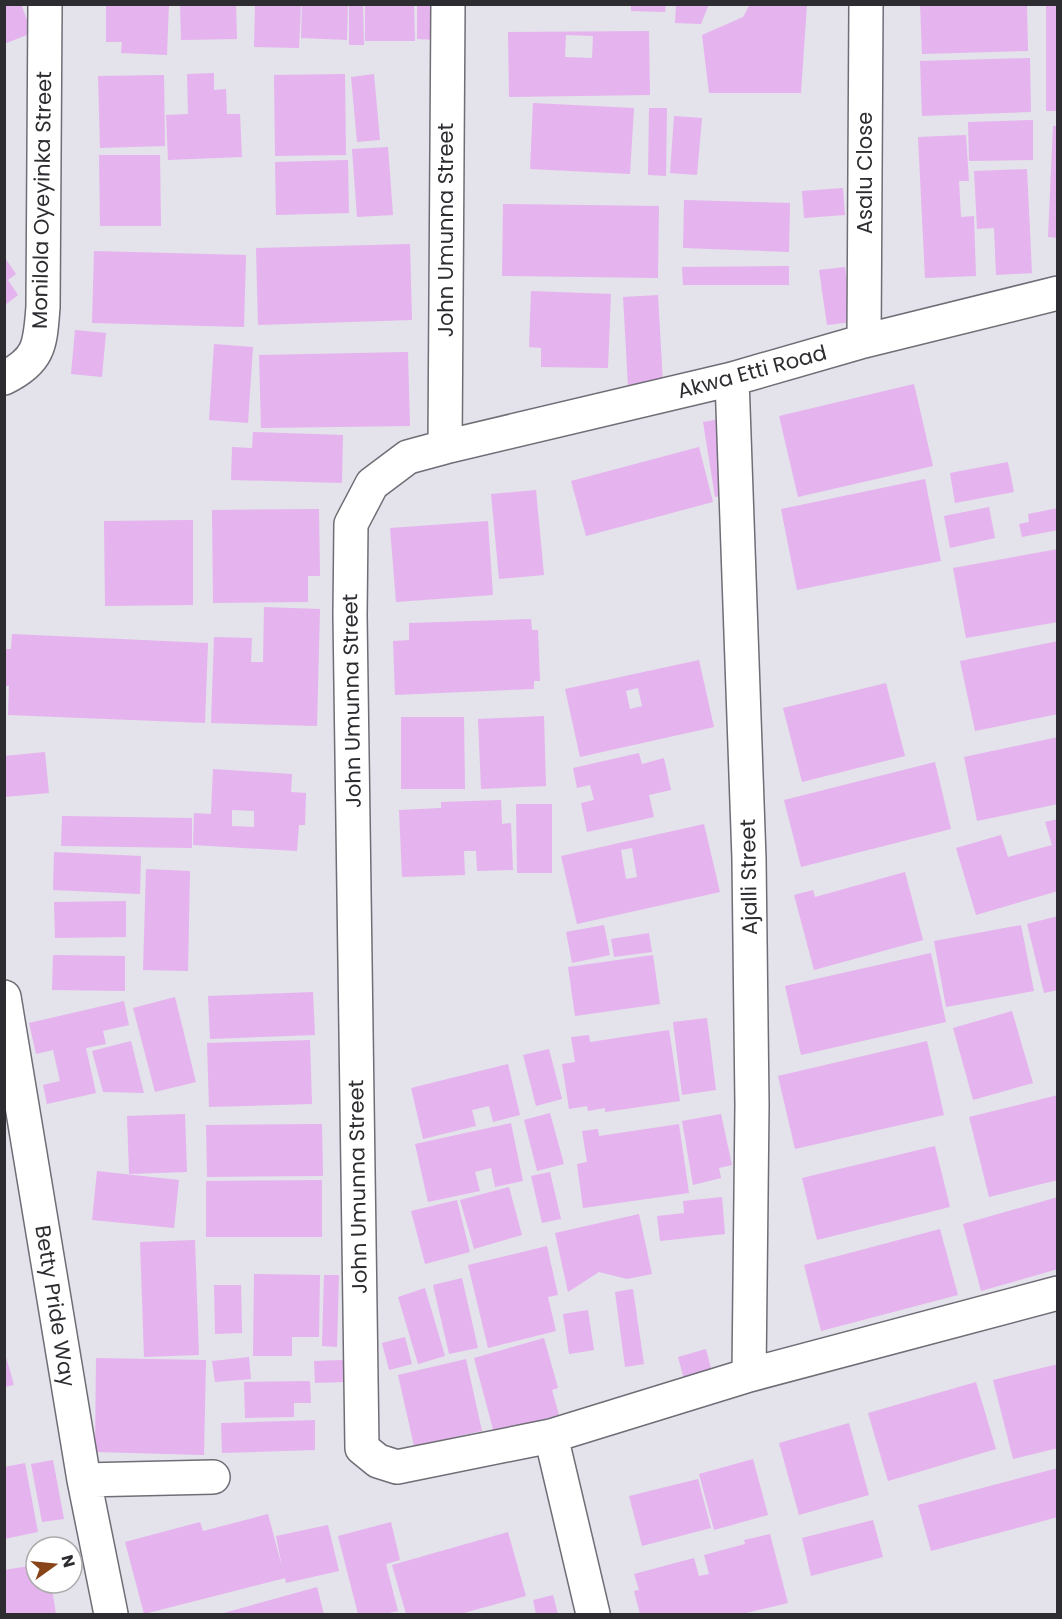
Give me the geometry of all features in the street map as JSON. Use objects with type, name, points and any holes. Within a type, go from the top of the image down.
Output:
[{"type":"street","name":"Monilola Oyeyinka Street","points":[[4,378],[22,369],[40,345],[43,307],[45,4]]},
{"type":"street","name":"John Umunna Street","points":[[448,4],[445,447],[408,457],[372,484],[351,524],[350,615],[362,1448],[378,1461],[397,1467],[551,1436]]},
{"type":"street","name":"Asalu Close","points":[[864,341],[866,4]]},
{"type":"street","name":"Akwa Etti Road","points":[[445,447],[732,379],[864,341],[1058,293]]},
{"type":"street","name":"Ajalli Street","points":[[732,379],[750,859],[752,1105],[749,1375]]},
{"type":"street","name":"Betty Pride Way","points":[[4,997],[84,1480],[111,1614]]},
{"type":"street","points":[[593,1614],[551,1436],[749,1375],[1058,1293]]},
{"type":"street","points":[[84,1480],[213,1477]]},
{"type":"building","points":[[4,4],[21,4],[32,33],[4,44]]},
{"type":"building","points":[[106,4],[169,4],[167,55],[121,53],[122,42],[106,42]]},
{"type":"building","points":[[180,4],[236,4],[237,39],[181,40]]},
{"type":"building","points":[[255,4],[301,4],[299,48],[254,47]]},
{"type":"building","points":[[302,4],[348,4],[347,40],[301,38]]},
{"type":"building","points":[[349,4],[363,4],[364,45],[349,45]]},
{"type":"building","points":[[365,4],[414,4],[415,41],[365,41]]},
{"type":"building","points":[[417,4],[438,4],[438,40],[417,39]]},
{"type":"building","points":[[631,4],[666,4],[665,12],[631,11]]},
{"type":"building","points":[[676,4],[709,4],[701,24],[675,23]]},
{"type":"building","points":[[750,4],[807,4],[801,93],[709,93],[702,35],[743,17]]},
{"type":"building","points":[[920,4],[1027,4],[1028,51],[922,54]]},
{"type":"building","points":[[1046,4],[1058,4],[1058,111],[1046,111]]},
{"type":"building","points":[[649,31],[650,95],[509,97],[508,32]],"holes":[[[566,35],[593,36],[592,58],[565,57]]]},
{"type":"building","points":[[1030,58],[1031,112],[922,116],[920,61]]},
{"type":"building","points":[[214,73],[214,90],[226,89],[227,114],[240,114],[242,157],[168,160],[166,115],[188,114],[187,74]]},
{"type":"building","points":[[345,74],[346,155],[275,156],[274,75]]},
{"type":"building","points":[[374,74],[380,140],[357,142],[351,77]]},
{"type":"building","points":[[164,75],[165,146],[100,148],[98,76]]},
{"type":"building","points":[[533,103],[634,108],[630,174],[530,169]]},
{"type":"building","points":[[649,108],[667,108],[666,176],[648,175]]},
{"type":"building","points":[[674,116],[702,118],[697,175],[670,173]]},
{"type":"building","points":[[1033,120],[1033,160],[969,161],[968,122]]},
{"type":"building","points":[[1053,126],[1058,126],[1058,238],[1048,237]]},
{"type":"building","points":[[966,135],[969,181],[959,181],[961,217],[974,216],[976,276],[925,278],[918,137]]},
{"type":"building","points":[[388,147],[393,215],[357,217],[352,149]]},
{"type":"building","points":[[99,155],[160,155],[161,226],[100,226]]},
{"type":"building","points":[[348,160],[349,213],[276,215],[275,162]]},
{"type":"building","points":[[1027,169],[1032,273],[996,275],[994,228],[977,229],[974,171]]},
{"type":"building","points":[[843,188],[845,215],[804,218],[802,191]]},
{"type":"building","points":[[684,200],[790,203],[789,252],[683,248]]},
{"type":"building","points":[[503,204],[659,206],[658,278],[502,276]]},
{"type":"building","points":[[410,244],[412,320],[258,325],[256,248]]},
{"type":"building","points":[[94,251],[246,255],[244,327],[92,323]]},
{"type":"building","points":[[5,258],[16,274],[8,280],[18,295],[5,305]]},
{"type":"building","points":[[789,266],[789,285],[683,285],[682,267]]},
{"type":"building","points":[[845,267],[852,322],[827,325],[819,270]]},
{"type":"building","points":[[531,291],[611,294],[608,368],[541,367],[541,348],[529,347]]},
{"type":"building","points":[[658,295],[663,384],[628,386],[623,297]]},
{"type":"building","points":[[75,330],[106,333],[102,377],[71,374]]},
{"type":"building","points":[[214,344],[253,347],[248,423],[209,420]]},
{"type":"building","points":[[408,352],[410,426],[261,428],[259,355]]},
{"type":"building","points":[[914,384],[933,466],[798,497],[779,416]]},
{"type":"building","points":[[720,419],[732,494],[715,497],[703,422]]},
{"type":"building","points":[[253,432],[343,435],[342,483],[231,480],[232,447],[252,448]]},
{"type":"building","points":[[699,447],[713,502],[586,536],[571,481]]},
{"type":"building","points":[[1008,462],[1014,492],[955,503],[950,473]]},
{"type":"building","points":[[925,479],[941,561],[797,590],[781,509]]},
{"type":"building","points":[[536,490],[544,575],[499,579],[491,494]]},
{"type":"building","points":[[989,507],[995,538],[950,548],[944,516]]},
{"type":"building","points":[[1058,508],[1058,530],[1022,537],[1019,524],[1029,522],[1028,514]]},
{"type":"building","points":[[319,509],[320,576],[308,576],[308,602],[213,603],[212,510]]},
{"type":"building","points":[[193,520],[193,605],[105,606],[104,521]]},
{"type":"building","points":[[488,521],[493,595],[396,602],[390,528]]},
{"type":"building","points":[[1058,549],[1058,622],[966,638],[953,568]]},
{"type":"building","points":[[264,607],[320,609],[317,726],[211,723],[214,637],[252,638],[251,662],[263,662]]},
{"type":"building","points":[[531,619],[532,630],[538,630],[540,681],[534,681],[534,689],[395,695],[393,641],[409,640],[409,623]]},
{"type":"building","points":[[12,634],[208,643],[205,723],[8,715],[9,686],[4,686],[4,649],[11,649]]},
{"type":"building","points":[[1058,641],[1058,714],[975,731],[960,661]]},
{"type":"building","points":[[699,660],[714,727],[580,757],[565,689]],"holes":[[[638,688],[642,706],[630,709],[626,691]]]},
{"type":"building","points":[[886,683],[905,756],[802,782],[783,708]]},
{"type":"building","points":[[544,716],[546,786],[481,789],[478,719]]},
{"type":"building","points":[[401,717],[464,717],[465,789],[401,789]]},
{"type":"building","points":[[1058,737],[1058,804],[977,821],[964,757]]},
{"type":"building","points":[[45,752],[49,793],[4,797],[4,756]]},
{"type":"building","points":[[639,753],[642,764],[664,758],[671,790],[649,795],[654,817],[587,832],[581,803],[594,800],[590,785],[577,788],[573,768]]},
{"type":"building","points":[[935,762],[951,829],[801,867],[784,800]]},
{"type":"building","points":[[213,769],[292,774],[291,792],[306,793],[305,825],[299,825],[297,851],[193,845],[194,813],[211,814]],"holes":[[[232,810],[254,811],[254,827],[232,826]]]},
{"type":"building","points":[[501,800],[502,824],[511,823],[513,870],[477,871],[476,851],[464,851],[465,875],[402,877],[399,810],[441,808],[441,802]]},
{"type":"building","points":[[516,804],[552,804],[552,873],[517,873]]},
{"type":"building","points":[[62,816],[192,818],[192,848],[61,846]]},
{"type":"building","points":[[1058,819],[1058,891],[976,915],[956,848],[1001,835],[1008,857],[1052,845],[1045,822]]},
{"type":"building","points":[[704,824],[720,892],[577,924],[561,856]],"holes":[[[632,848],[637,877],[626,879],[621,850]]]},
{"type":"building","points":[[54,852],[141,856],[140,894],[53,890]]},
{"type":"building","points":[[146,869],[190,871],[188,971],[143,970]]},
{"type":"building","points":[[905,872],[923,940],[814,970],[794,895],[813,890],[815,897]]},
{"type":"building","points":[[126,901],[126,937],[55,938],[54,902]]},
{"type":"building","points":[[1058,916],[1058,990],[1044,993],[1027,924]]},
{"type":"building","points":[[604,925],[610,955],[572,963],[566,932]]},
{"type":"building","points":[[1021,925],[1034,991],[946,1007],[934,941]]},
{"type":"building","points":[[649,933],[652,952],[614,957],[611,939]]},
{"type":"building","points":[[931,953],[946,1022],[801,1055],[785,986]]},
{"type":"building","points":[[53,955],[125,956],[125,991],[52,990]]},
{"type":"building","points":[[653,955],[660,1004],[575,1016],[568,967]]},
{"type":"building","points":[[313,992],[315,1035],[210,1039],[208,996]]},
{"type":"building","points":[[175,997],[196,1082],[155,1092],[133,1008]]},
{"type":"building","points":[[124,1001],[129,1025],[103,1031],[106,1044],[86,1048],[96,1093],[47,1104],[43,1085],[60,1081],[53,1050],[36,1054],[29,1023]]},
{"type":"building","points":[[1012,1011],[1033,1083],[973,1100],[953,1028]]},
{"type":"building","points":[[707,1018],[716,1090],[682,1095],[673,1022]]},
{"type":"building","points":[[669,1030],[680,1101],[605,1112],[605,1108],[588,1111],[587,1106],[569,1109],[562,1064],[575,1062],[571,1037],[589,1035],[590,1042]]},
{"type":"building","points":[[310,1040],[312,1104],[209,1107],[207,1043]]},
{"type":"building","points":[[131,1041],[144,1093],[103,1092],[92,1051]]},
{"type":"building","points":[[927,1041],[944,1115],[795,1149],[778,1076]]},
{"type":"building","points":[[549,1049],[562,1099],[536,1106],[523,1055]]},
{"type":"building","points":[[508,1064],[520,1115],[493,1122],[489,1106],[472,1110],[476,1126],[423,1139],[411,1088]]},
{"type":"building","points":[[1058,1095],[1058,1180],[989,1197],[969,1117]]},
{"type":"building","points":[[550,1113],[564,1164],[537,1171],[524,1120]]},
{"type":"building","points":[[185,1114],[187,1172],[129,1174],[127,1116]]},
{"type":"building","points":[[721,1114],[732,1165],[719,1168],[721,1178],[693,1185],[682,1121]]},
{"type":"building","points":[[511,1123],[523,1181],[495,1187],[491,1168],[475,1172],[480,1191],[428,1202],[415,1144]]},
{"type":"building","points":[[322,1124],[323,1176],[207,1177],[206,1125]]},
{"type":"building","points":[[679,1124],[689,1193],[583,1208],[577,1164],[587,1162],[582,1131],[598,1129],[599,1136]]},
{"type":"building","points":[[935,1146],[950,1207],[817,1240],[802,1178]]},
{"type":"building","points":[[97,1171],[179,1180],[174,1228],[92,1220]]},
{"type":"building","points":[[550,1172],[561,1219],[542,1223],[531,1176]]},
{"type":"building","points":[[322,1180],[322,1237],[206,1237],[206,1181]]},
{"type":"building","points":[[509,1187],[522,1235],[474,1249],[460,1200]]},
{"type":"building","points":[[722,1197],[725,1234],[660,1241],[657,1216],[684,1213],[683,1201]]},
{"type":"building","points":[[1058,1197],[1058,1269],[981,1291],[963,1224]]},
{"type":"building","points":[[457,1200],[470,1252],[425,1264],[411,1211]]},
{"type":"building","points":[[639,1214],[652,1274],[627,1279],[599,1272],[568,1292],[555,1233]]},
{"type":"building","points":[[940,1229],[958,1295],[821,1331],[804,1265]]},
{"type":"building","points":[[195,1240],[199,1355],[144,1357],[140,1242]]},
{"type":"building","points":[[547,1246],[558,1295],[548,1297],[556,1331],[488,1348],[468,1265]]},
{"type":"building","points":[[254,1274],[320,1275],[319,1337],[292,1337],[292,1356],[253,1356]]},
{"type":"building","points":[[324,1275],[339,1275],[337,1347],[322,1346]]},
{"type":"building","points":[[462,1278],[478,1348],[449,1354],[433,1285]]},
{"type":"building","points":[[214,1285],[241,1285],[242,1333],[215,1334]]},
{"type":"building","points":[[425,1288],[445,1356],[418,1364],[398,1297]]},
{"type":"building","points":[[633,1289],[644,1364],[625,1367],[615,1292]]},
{"type":"building","points":[[588,1310],[594,1350],[569,1354],[563,1314]]},
{"type":"building","points":[[405,1337],[412,1364],[389,1370],[382,1343]]},
{"type":"building","points":[[544,1338],[558,1388],[552,1390],[559,1415],[494,1433],[474,1358]]},
{"type":"building","points":[[706,1349],[713,1376],[685,1383],[678,1357]]},
{"type":"building","points":[[4,1350],[14,1385],[4,1387]]},
{"type":"building","points":[[249,1357],[251,1379],[215,1382],[212,1361]]},
{"type":"building","points":[[96,1358],[206,1360],[204,1455],[95,1452]]},
{"type":"building","points":[[466,1359],[482,1431],[414,1446],[398,1375]]},
{"type":"building","points":[[344,1360],[345,1382],[315,1383],[314,1361]]},
{"type":"building","points":[[1058,1364],[1058,1448],[1013,1459],[993,1380]]},
{"type":"building","points":[[310,1381],[311,1403],[294,1403],[294,1417],[245,1418],[244,1382]]},
{"type":"building","points":[[976,1382],[996,1449],[888,1481],[868,1413]]},
{"type":"building","points":[[315,1420],[315,1450],[222,1453],[221,1423]]},
{"type":"building","points":[[849,1423],[869,1495],[799,1515],[779,1443]]},
{"type":"building","points":[[753,1459],[768,1515],[714,1530],[699,1474]]},
{"type":"building","points":[[53,1460],[64,1519],[42,1522],[31,1464]]},
{"type":"building","points":[[25,1463],[38,1532],[4,1539],[4,1467]]},
{"type":"building","points":[[1058,1468],[1058,1517],[931,1551],[918,1505]]},
{"type":"building","points":[[698,1479],[711,1528],[642,1546],[629,1496]]},
{"type":"building","points":[[268,1514],[282,1567],[276,1536],[328,1525],[339,1571],[286,1583],[285,1578],[144,1614],[125,1542],[200,1522],[203,1531]]},
{"type":"building","points":[[873,1520],[883,1557],[811,1576],[802,1538]]},
{"type":"building","points":[[391,1522],[400,1560],[386,1564],[398,1611],[385,1614],[358,1614],[338,1536]]},
{"type":"building","points":[[508,1532],[526,1596],[460,1614],[406,1614],[392,1565]]},
{"type":"building","points":[[770,1534],[788,1603],[742,1614],[640,1614],[634,1591],[639,1590],[634,1574],[694,1558],[699,1576],[709,1574],[704,1555],[745,1544],[744,1540]]},
{"type":"building","points":[[24,1567],[24,1595],[53,1595],[56,1614],[4,1614],[4,1570]]},
{"type":"building","points":[[317,1587],[324,1614],[220,1614]]},
{"type":"building","points":[[553,1595],[558,1614],[536,1614],[533,1600]]}]
